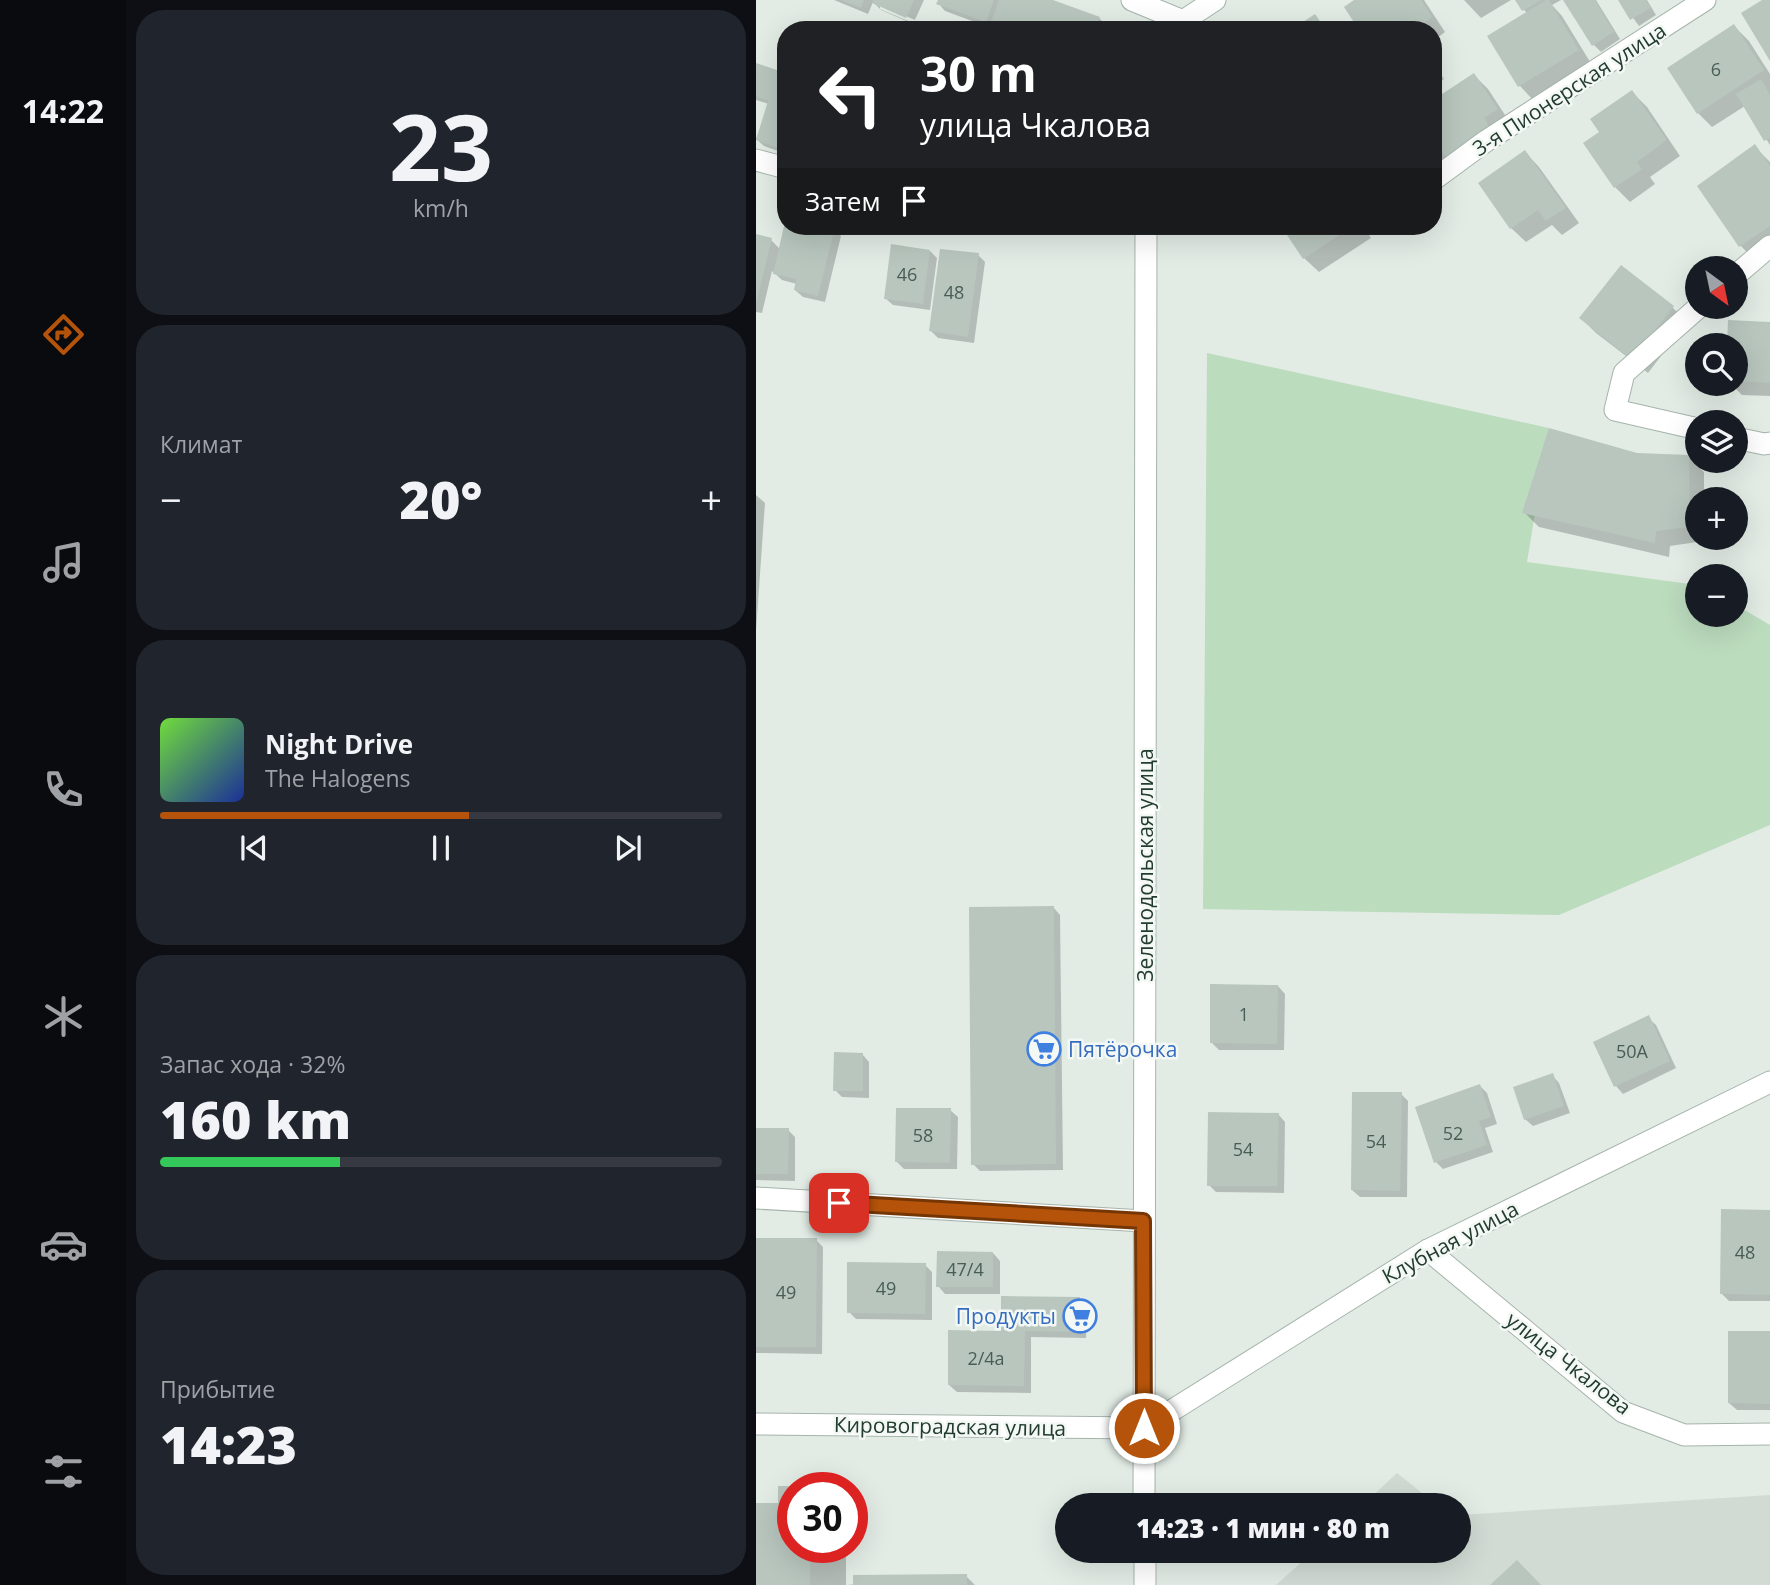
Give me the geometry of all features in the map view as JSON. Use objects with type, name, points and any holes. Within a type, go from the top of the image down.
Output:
[{"type":"street","points":[[1132,0],[1172,21]]},
{"type":"street","points":[[1186,21],[1215,0]]},
{"type":"street","name":"3-я Пионерская улица","points":[[1442,173],[1486,141],[1705,0]]},
{"type":"street","points":[[756,160],[777,166]]},
{"type":"street","name":"Зеленодольская улица","points":[[1144,1493],[1146,235]]},
{"type":"street","points":[[1748,265],[1770,246]]},
{"type":"street","points":[[1685,319],[1624,373],[1615,410],[1685,426]]},
{"type":"street","points":[[1748,441],[1770,443]]},
{"type":"street","name":"Клубная улица","points":[[1144,1428],[1428,1250],[1770,1082]]},
{"type":"street","points":[[756,1198],[1143,1221]]},
{"type":"street","name":"улица Чкалова","points":[[1428,1250],[1623,1412],[1684,1435],[1770,1434]]},
{"type":"street","name":"Кировоградская улица","points":[[756,1424],[1144,1428]]},
{"type":"street","points":[[1145,1563],[1145,1585]]},
{"type":"shaded area","points":[[1397,1473],[1422,1493],[1376,1493]]},
{"type":"shaded area","points":[[1770,1495],[1770,1585],[1276,1585],[1301,1563],[1471,1563],[1471,1514]]},
{"type":"green space","points":[[1207,353],[1549,428],[1527,562],[1685,583],[1685,627],[1748,627],[1748,612],[1770,625],[1770,825],[1559,915],[1203,909]]},
{"type":"building","points":[[841,0],[864,0],[861,8]]},
{"type":"building","points":[[873,0],[914,0],[906,18],[872,3]]},
{"type":"building","points":[[938,0],[994,0],[986,21],[936,4]]},
{"type":"building","points":[[999,0],[1053,0],[1100,17],[1098,21],[991,21]]},
{"type":"building","points":[[1354,0],[1421,0],[1432,17],[1426,21],[1353,21],[1344,7]]},
{"type":"building","points":[[1515,0],[1542,0],[1522,11]]},
{"type":"building","points":[[1549,0],[1579,50],[1518,87],[1487,36]]},
{"type":"building","points":[[1563,0],[1595,0],[1614,32],[1592,46]]},
{"type":"building","points":[[1618,0],[1646,0],[1651,8],[1630,20]]},
{"type":"building","points":[[1762,0],[1770,0],[1770,61],[1741,13]]},
{"type":"building","points":[[1315,14],[1320,21],[1304,21]]},
{"type":"building","points":[[1734,24],[1764,70],[1697,114],[1667,68]]},
{"type":"building","points":[[756,63],[777,70],[777,148],[756,140],[768,101],[756,96]]},
{"type":"building","points":[[1474,73],[1498,109],[1484,118],[1490,128],[1446,157],[1442,151],[1442,94]]},
{"type":"building","points":[[1761,79],[1770,95],[1770,138],[1764,141],[1736,94]]},
{"type":"building","points":[[1632,90],[1667,140],[1637,162],[1642,169],[1614,188],[1583,143],[1599,132],[1590,119]]},
{"type":"building","points":[[1755,144],[1770,166],[1770,226],[1739,247],[1697,186]]},
{"type":"building","points":[[1525,150],[1566,208],[1546,221],[1538,210],[1510,229],[1478,183]]},
{"type":"building","points":[[756,234],[772,238],[757,300],[756,300]]},
{"type":"building","points":[[782,235],[833,235],[818,296],[794,290],[796,279],[773,274]]},
{"type":"building","points":[[1287,235],[1339,235],[1303,259]]},
{"type":"building","points":[[891,244],[930,250],[923,304],[884,299]]},
{"type":"building","points":[[940,249],[979,253],[968,337],[929,331]]},
{"type":"building","points":[[1621,265],[1674,306],[1632,360],[1579,318]]},
{"type":"building","points":[[1728,320],[1770,322],[1770,383],[1748,382],[1748,333],[1727,333]]},
{"type":"building","points":[[1549,428],[1637,453],[1685,455],[1685,473],[1689,473],[1689,487],[1685,487],[1685,528],[1656,531],[1655,543],[1522,513]]},
{"type":"building","points":[[1054,906],[1056,1164],[971,1165],[969,907]]},
{"type":"building","points":[[1210,984],[1278,985],[1277,1044],[1210,1043]]},
{"type":"building","points":[[1649,1015],[1670,1061],[1614,1087],[1593,1042]]},
{"type":"building","points":[[834,1052],[863,1053],[863,1091],[833,1091]]},
{"type":"building","points":[[1553,1073],[1564,1106],[1524,1120],[1513,1087]]},
{"type":"building","points":[[1480,1084],[1491,1117],[1479,1121],[1487,1145],[1434,1163],[1415,1107]]},
{"type":"building","points":[[1352,1092],[1402,1092],[1400,1191],[1351,1190]]},
{"type":"building","points":[[896,1108],[951,1108],[950,1163],[895,1162]]},
{"type":"building","points":[[1208,1112],[1279,1113],[1277,1186],[1207,1186]]},
{"type":"building","points":[[756,1128],[789,1128],[788,1174],[756,1174]]},
{"type":"building","points":[[1721,1209],[1770,1210],[1770,1295],[1720,1294]]},
{"type":"building","points":[[756,1238],[817,1238],[816,1347],[756,1347]]},
{"type":"building","points":[[937,1251],[993,1252],[993,1287],[936,1287]]},
{"type":"building","points":[[847,1262],[926,1263],[925,1314],[847,1313]]},
{"type":"building","points":[[1001,1296],[1080,1297],[1080,1332],[1025,1331],[1024,1386],[948,1385],[948,1330],[1001,1331]]},
{"type":"building","points":[[1728,1331],[1770,1331],[1770,1404],[1728,1403]]},
{"type":"building","points":[[756,1503],[777,1503],[777,1563],[810,1563],[810,1585],[756,1585]]},
{"type":"building","points":[[1517,1560],[1541,1585],[1490,1585]]},
{"type":"building","points":[[967,1574],[967,1585],[853,1585],[853,1575]]},
{"type":"place","name":"Пятёрочка","points":[[1044,1049]]},
{"type":"place","name":"Продукты","points":[[1080,1316]]},
{"type":"route","points":[[839,1203],[1143,1221],[1144,1428]]}]
